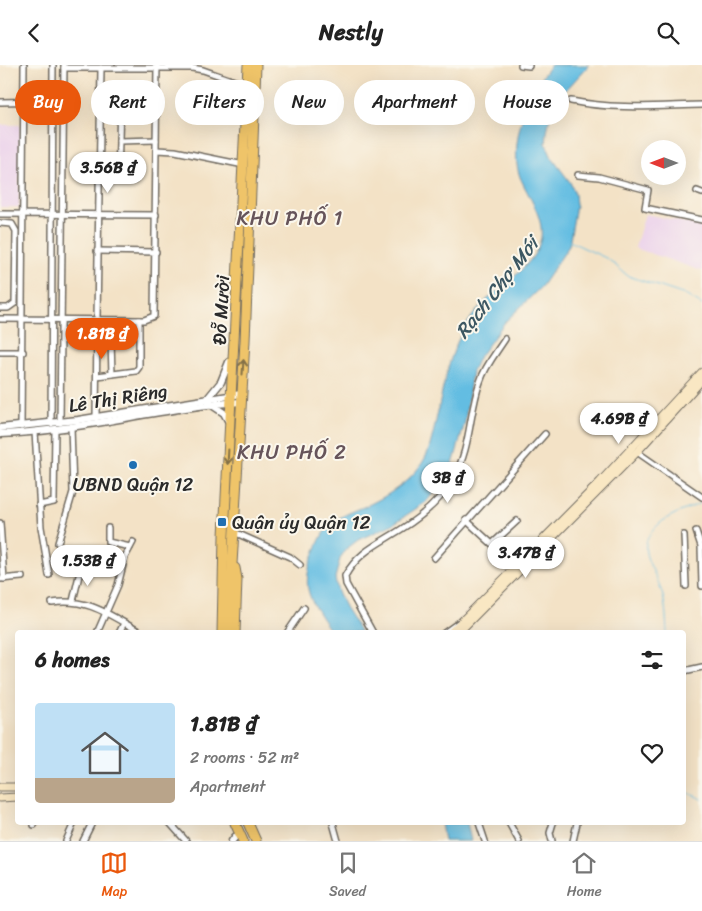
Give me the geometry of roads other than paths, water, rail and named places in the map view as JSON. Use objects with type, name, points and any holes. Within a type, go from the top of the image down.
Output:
[{"type":"highway","name":"Đỗ Mười","points":[[243,80],[244,65]]},
{"type":"highway","name":"Đỗ Mười","points":[[217,630],[219,578],[228,557],[234,532],[239,440],[234,373],[248,65]]},
{"type":"highway","name":"Đỗ Mười","points":[[245,341],[256,65]]},
{"type":"highway","name":"Đỗ Mười","points":[[228,578],[229,423],[237,400],[251,303],[262,65]]},
{"type":"highway","name":"Đỗ Mười","points":[[229,362],[241,125]]},
{"type":"highway","points":[[229,362],[234,373]]},
{"type":"highway","name":"Đỗ Mười","points":[[228,557],[237,579],[235,630]]},
{"type":"highway","points":[[222,630],[228,578]]},
{"type":"highway","points":[[228,578],[228,630]]},
{"type":"highway","points":[[231,825],[237,840]]},
{"type":"highway","points":[[235,825],[237,840]]},
{"type":"highway","points":[[242,825],[248,841]]},
{"type":"highway","points":[[249,825],[256,841]]},
{"type":"main road","points":[[634,450],[702,372]]},
{"type":"main road","points":[[453,630],[551,534],[702,380]]},
{"type":"main road","points":[[461,630],[551,534]]},
{"type":"main road","points":[[0,787],[15,787]]},
{"type":"main road","points":[[0,798],[15,797]]},
{"type":"street","points":[[24,65],[24,80]]},
{"type":"street","points":[[53,65],[53,80]]},
{"type":"street","points":[[60,423],[64,67],[157,67],[203,70],[232,80]]},
{"type":"street","points":[[0,319],[139,320],[153,317],[156,251],[157,67]]},
{"type":"street","points":[[101,68],[101,80]]},
{"type":"street","points":[[0,101],[15,102]]},
{"type":"street","points":[[571,101],[594,106],[622,108],[702,105]]},
{"type":"street","points":[[21,427],[24,125]]},
{"type":"street","points":[[40,505],[54,502],[51,319],[52,125]]},
{"type":"street","points":[[97,319],[99,125]]},
{"type":"street","points":[[118,179],[119,125]]},
{"type":"street","points":[[119,141],[156,141]]},
{"type":"street","points":[[156,150],[185,153],[239,164]]},
{"type":"street","points":[[578,175],[600,177],[648,190],[645,209],[702,220]]},
{"type":"street","points":[[98,179],[134,180]]},
{"type":"street","points":[[0,214],[156,215]]},
{"type":"street","points":[[0,223],[12,224],[16,231],[15,303],[8,308],[0,308]]},
{"type":"street","points":[[97,251],[156,251]]},
{"type":"street","points":[[97,376],[136,371],[139,367],[139,320]]},
{"type":"street","points":[[96,417],[97,329]]},
{"type":"street","points":[[371,630],[346,584],[345,576],[365,550],[401,529],[438,501],[455,477],[471,427],[479,383],[485,369],[505,339]]},
{"type":"street","points":[[97,340],[111,341],[112,374]]},
{"type":"street","points":[[0,352],[23,352]]},
{"type":"street","points":[[229,362],[221,382],[209,402],[224,413],[229,423]]},
{"type":"street","name":"Lê Thị Riêng","points":[[0,434],[35,432],[60,423],[96,417],[237,400]]},
{"type":"street","name":"Lê Thị Riêng","points":[[0,428],[71,427],[209,402]]},
{"type":"street","points":[[58,543],[73,492],[71,427]]},
{"type":"street","points":[[35,432],[40,505],[49,575]]},
{"type":"street","points":[[434,558],[466,520],[545,434]]},
{"type":"street","points":[[634,450],[701,497]]},
{"type":"street","points":[[466,520],[492,544],[517,521]]},
{"type":"street","points":[[0,523],[2,579],[22,577]]},
{"type":"street","points":[[98,630],[118,585],[131,545],[108,542],[108,528]]},
{"type":"street","points":[[696,531],[700,546],[702,586]]},
{"type":"street","points":[[234,532],[290,557],[300,565]]},
{"type":"street","points":[[684,535],[686,586]]},
{"type":"street","points":[[74,601],[81,567]]},
{"type":"street","points":[[52,603],[74,601],[94,607],[137,630]]},
{"type":"street","points":[[289,630],[304,609]]},
{"type":"street","points":[[120,630],[124,623]]},
{"type":"street","points":[[447,630],[455,623],[460,623]]},
{"type":"street","points":[[686,671],[702,667]]},
{"type":"street","points":[[66,841],[73,825]]},
{"type":"street","points":[[83,841],[91,825]]},
{"type":"street","points":[[172,825],[186,841]]},
{"type":"street","points":[[334,825],[338,841]]},
{"type":"street","points":[[480,825],[485,841]]},
{"type":"street","points":[[510,825],[519,841]]},
{"type":"street","points":[[552,825],[550,833],[552,841]]},
{"type":"street","points":[[573,841],[577,825]]},
{"type":"water","points":[[551,65],[589,65],[569,87],[569,80],[541,80]]},
{"type":"water","points":[[520,125],[548,125],[546,144],[552,158],[570,182],[575,194],[576,205],[569,246],[541,287],[505,322],[477,360],[472,371],[465,422],[454,461],[447,477],[426,502],[393,524],[358,540],[345,550],[340,559],[335,578],[338,592],[345,607],[360,630],[330,630],[314,606],[307,585],[310,564],[322,536],[326,529],[337,519],[385,496],[419,468],[429,449],[451,357],[467,323],[487,300],[524,268],[537,249],[541,238],[540,222],[535,207],[520,177],[517,164]]},
{"type":"water","points":[[441,825],[467,825],[471,841],[444,841]]},
{"type":"waterway","points":[[569,241],[608,259],[628,276],[685,295],[702,305]]},
{"type":"waterway","points":[[667,630],[663,598],[657,578],[647,556],[647,541],[651,533],[662,521],[702,502]]},
{"type":"waterway","points":[[686,792],[702,799]]},
{"type":"place","name":"UBND Quận 12","points":[[133,465]]},
{"type":"place","name":"Quận ủy Quận 12","points":[[222,522]]},
{"type":"district","name":"KHU PHỐ 1","points":[[290,218]]},
{"type":"district","name":"KHU PHỐ 2","points":[[292,452]]},
{"type":"water label","name":"Rạch Chợ Mới","points":[[497,288]]}]
